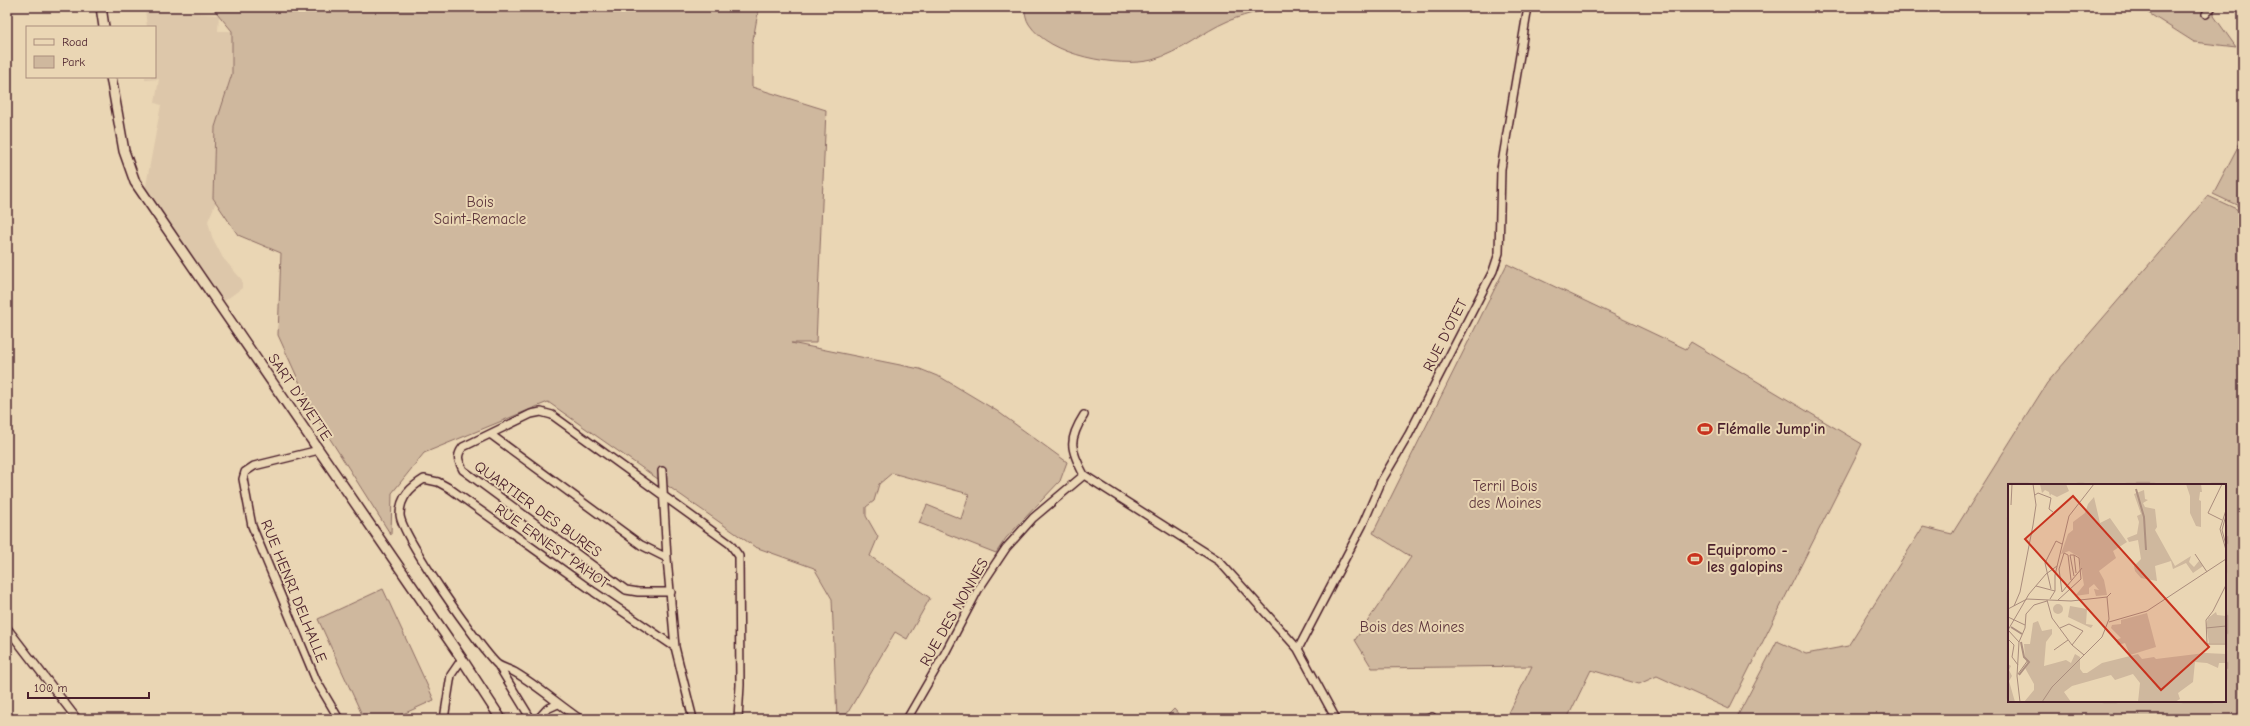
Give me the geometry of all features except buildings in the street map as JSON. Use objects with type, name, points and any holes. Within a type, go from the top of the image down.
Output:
[{"type":"street","points":[[101,7],[104,26]]},
{"type":"street","name":"RUE D'OTET","points":[[1298,649],[1362,526],[1382,480],[1409,434],[1493,270],[1499,254],[1501,169],[1528,7]]},
{"type":"street","points":[[2206,14],[2212,7]]},
{"type":"street","name":"SART D'AVETTE","points":[[111,78],[124,151],[135,182],[462,659],[501,719]]},
{"type":"street","points":[[490,434],[531,414],[541,412],[552,415],[730,544],[739,556],[740,685],[738,719]]},
{"type":"street","points":[[1084,415],[1072,437],[1075,458],[1084,475],[1219,562],[1298,649],[1336,719]]},
{"type":"street","name":"QUARTIER DES BURES","points":[[667,558],[640,545],[490,434],[463,447],[458,453],[458,460],[463,470],[626,590],[638,592],[671,592]]},
{"type":"street","name":"RUE HENRI DELHALLE","points":[[319,450],[254,466],[245,472],[243,479],[252,526],[316,680],[339,719]]},
{"type":"street","points":[[662,471],[667,558],[676,647],[693,719]]},
{"type":"street","name":"RUE DES NONNES","points":[[907,719],[944,655],[978,590],[1006,548],[1033,518],[1084,475]]},
{"type":"street","name":"RUE ERNEST PAHOT","points":[[498,665],[480,646],[409,538],[400,515],[403,499],[411,487],[424,479],[438,482],[449,488],[594,592],[676,647]]},
{"type":"street","points":[[7,628],[77,719]]},
{"type":"street","points":[[444,719],[451,675],[462,659]]},
{"type":"street","points":[[498,665],[515,672],[580,719]]},
{"type":"street","points":[[498,665],[531,719]]},
{"type":"street","points":[[538,719],[547,709],[558,704]]},
{"type":"shaded area","points":[[145,9],[219,15],[218,31],[232,31],[232,74],[215,127],[213,198],[216,202],[208,221],[212,237],[223,258],[242,280],[242,288],[223,302],[145,191],[161,105],[155,103],[159,79],[145,80],[145,78],[156,78],[156,26],[147,26]]},
{"type":"green space","name":"Bois Saint-Remacle","points":[[212,7],[759,7],[752,45],[752,87],[826,110],[816,343],[791,343],[920,369],[942,378],[997,411],[1067,462],[1060,481],[1006,538],[996,553],[919,523],[927,505],[961,519],[969,494],[892,473],[879,484],[874,501],[866,507],[866,516],[878,537],[870,556],[930,598],[907,639],[895,632],[844,719],[837,719],[832,599],[814,568],[755,547],[548,402],[424,453],[392,493],[391,535],[313,412],[278,335],[281,253],[238,235],[213,198],[215,127],[232,74],[232,31]]},
{"type":"green space","points":[[1024,7],[1263,7],[1260,11],[1228,21],[1163,56],[1152,60],[1122,62],[1104,61],[1086,57],[1068,52],[1052,44],[1039,35],[1029,24]]},
{"type":"green space","points":[[2139,7],[2215,7],[2214,16],[2236,47],[2194,42]]},
{"type":"green space","points":[[2243,137],[2243,208],[2213,194]]},
{"type":"green space","points":[[2208,196],[2243,212],[2243,719],[1736,719],[1777,641],[1806,654],[1848,646],[1923,527],[1952,534],[2047,383]]},
{"type":"green space","points":[[1507,264],[1686,349],[1691,342],[1862,444],[1729,709],[1657,676],[1639,684],[1591,670],[1567,719],[1511,719],[1507,717],[1532,666],[1372,668],[1355,640],[1411,557],[1373,533]]},
{"type":"green space","points":[[383,589],[434,700],[392,719],[364,719],[318,619]]},
{"type":"green space","points":[[1174,709],[1183,719],[1164,719]]},
{"type":"place","name":"Flémalle Jump'in","points":[[1705,429]]},
{"type":"place","name":"Equipromo - les galopins","points":[[1695,559]]},
{"type":"park label","name":"Terril Bois des Moines","points":[[1505,494]]},
{"type":"park label","name":"Bois des Moines","points":[[1412,627]]}]
